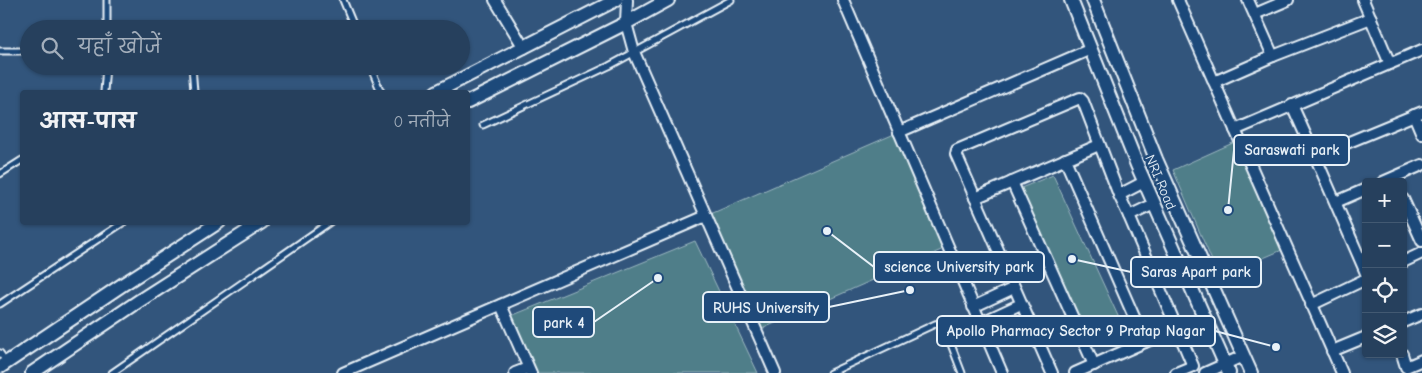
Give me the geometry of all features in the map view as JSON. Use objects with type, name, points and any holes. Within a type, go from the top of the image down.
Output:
[{"type":"street","points":[[495,0],[524,48]]},
{"type":"street","points":[[440,90],[616,0]]},
{"type":"street","points":[[626,0],[626,24],[634,52],[775,373]]},
{"type":"street","points":[[470,101],[626,24],[668,0]]},
{"type":"street","points":[[843,0],[1002,373]]},
{"type":"street","name":"NRI Road","points":[[1071,0],[1144,182],[1227,369]]},
{"type":"street","name":"NRI Road","points":[[1093,0],[1156,159],[1250,373]]},
{"type":"street","points":[[1178,0],[1342,373]]},
{"type":"street","points":[[1248,0],[1273,56]]},
{"type":"street","points":[[1255,14],[1288,0]]},
{"type":"street","points":[[1364,0],[1390,64]]},
{"type":"street","points":[[1214,82],[1273,56],[1371,18]]},
{"type":"street","points":[[899,132],[1091,48]]},
{"type":"street","points":[[1235,130],[1422,50]]},
{"type":"street","points":[[1052,373],[956,154],[957,150],[961,148],[1080,98],[1119,195],[1193,366],[1176,373]]},
{"type":"street","points":[[1292,105],[1364,268]]},
{"type":"street","points":[[1315,156],[1418,113],[1422,134]]},
{"type":"street","points":[[975,198],[1100,145]]},
{"type":"street","points":[[1065,159],[1145,342]]},
{"type":"street","points":[[1398,178],[1422,165]]},
{"type":"street","points":[[1012,182],[1094,365]]},
{"type":"street","points":[[1119,195],[1144,182]]},
{"type":"street","points":[[1336,202],[1362,191]]},
{"type":"street","points":[[1129,216],[1154,204]]},
{"type":"street","points":[[1407,208],[1422,241]]},
{"type":"street","points":[[344,373],[706,216]]},
{"type":"street","points":[[2,361],[214,225]]},
{"type":"street","points":[[32,373],[257,225]]},
{"type":"street","points":[[1407,260],[1422,253]]},
{"type":"street","points":[[1311,305],[1362,281]]},
{"type":"street","points":[[974,307],[1014,288]]},
{"type":"street","points":[[980,323],[1021,304]]},
{"type":"street","points":[[501,305],[529,370],[515,373]]},
{"type":"street","points":[[1407,320],[1422,314]]},
{"type":"street","points":[[1075,373],[1178,329]]},
{"type":"street","points":[[1332,351],[1362,339]]},
{"type":"street","points":[[1205,373],[1227,369],[1243,356]]},
{"type":"street","points":[[1403,358],[1407,370],[1422,360]]},
{"type":"lane","points":[[107,0],[107,20]]},
{"type":"lane","points":[[343,0],[351,20]]},
{"type":"lane","points":[[483,125],[634,52],[731,0]]},
{"type":"lane","points":[[0,51],[20,51]]},
{"type":"lane","points":[[104,90],[105,75]]},
{"type":"lane","points":[[193,75],[194,90]]},
{"type":"lane","points":[[374,75],[380,90]]},
{"type":"lane","points":[[0,174],[20,161]]},
{"type":"lane","points":[[0,304],[119,225]]},
{"type":"lane","points":[[112,373],[326,225]]},
{"type":"lane","points":[[830,373],[940,323],[944,326],[962,373]]},
{"type":"green space","points":[[899,132],[948,247],[757,331],[706,216]]},
{"type":"green space","points":[[1235,142],[1282,250],[1219,277],[1173,170]]},
{"type":"green space","points":[[1053,175],[1124,329],[1090,343],[1021,188]]},
{"type":"green space","points":[[695,241],[758,373],[536,373],[511,316]]},
{"type":"place","name":"Saraswati park","points":[[1228,210]]},
{"type":"place","name":"science University park","points":[[827,231]]},
{"type":"place","name":"Saras Apart park","points":[[1072,259]]},
{"type":"place","name":"park 4","points":[[658,278]]},
{"type":"place","name":"RUHS University","points":[[910,290]]},
{"type":"place","name":"Apollo Pharmacy Sector 9 Pratap Nagar","points":[[1276,347]]}]
